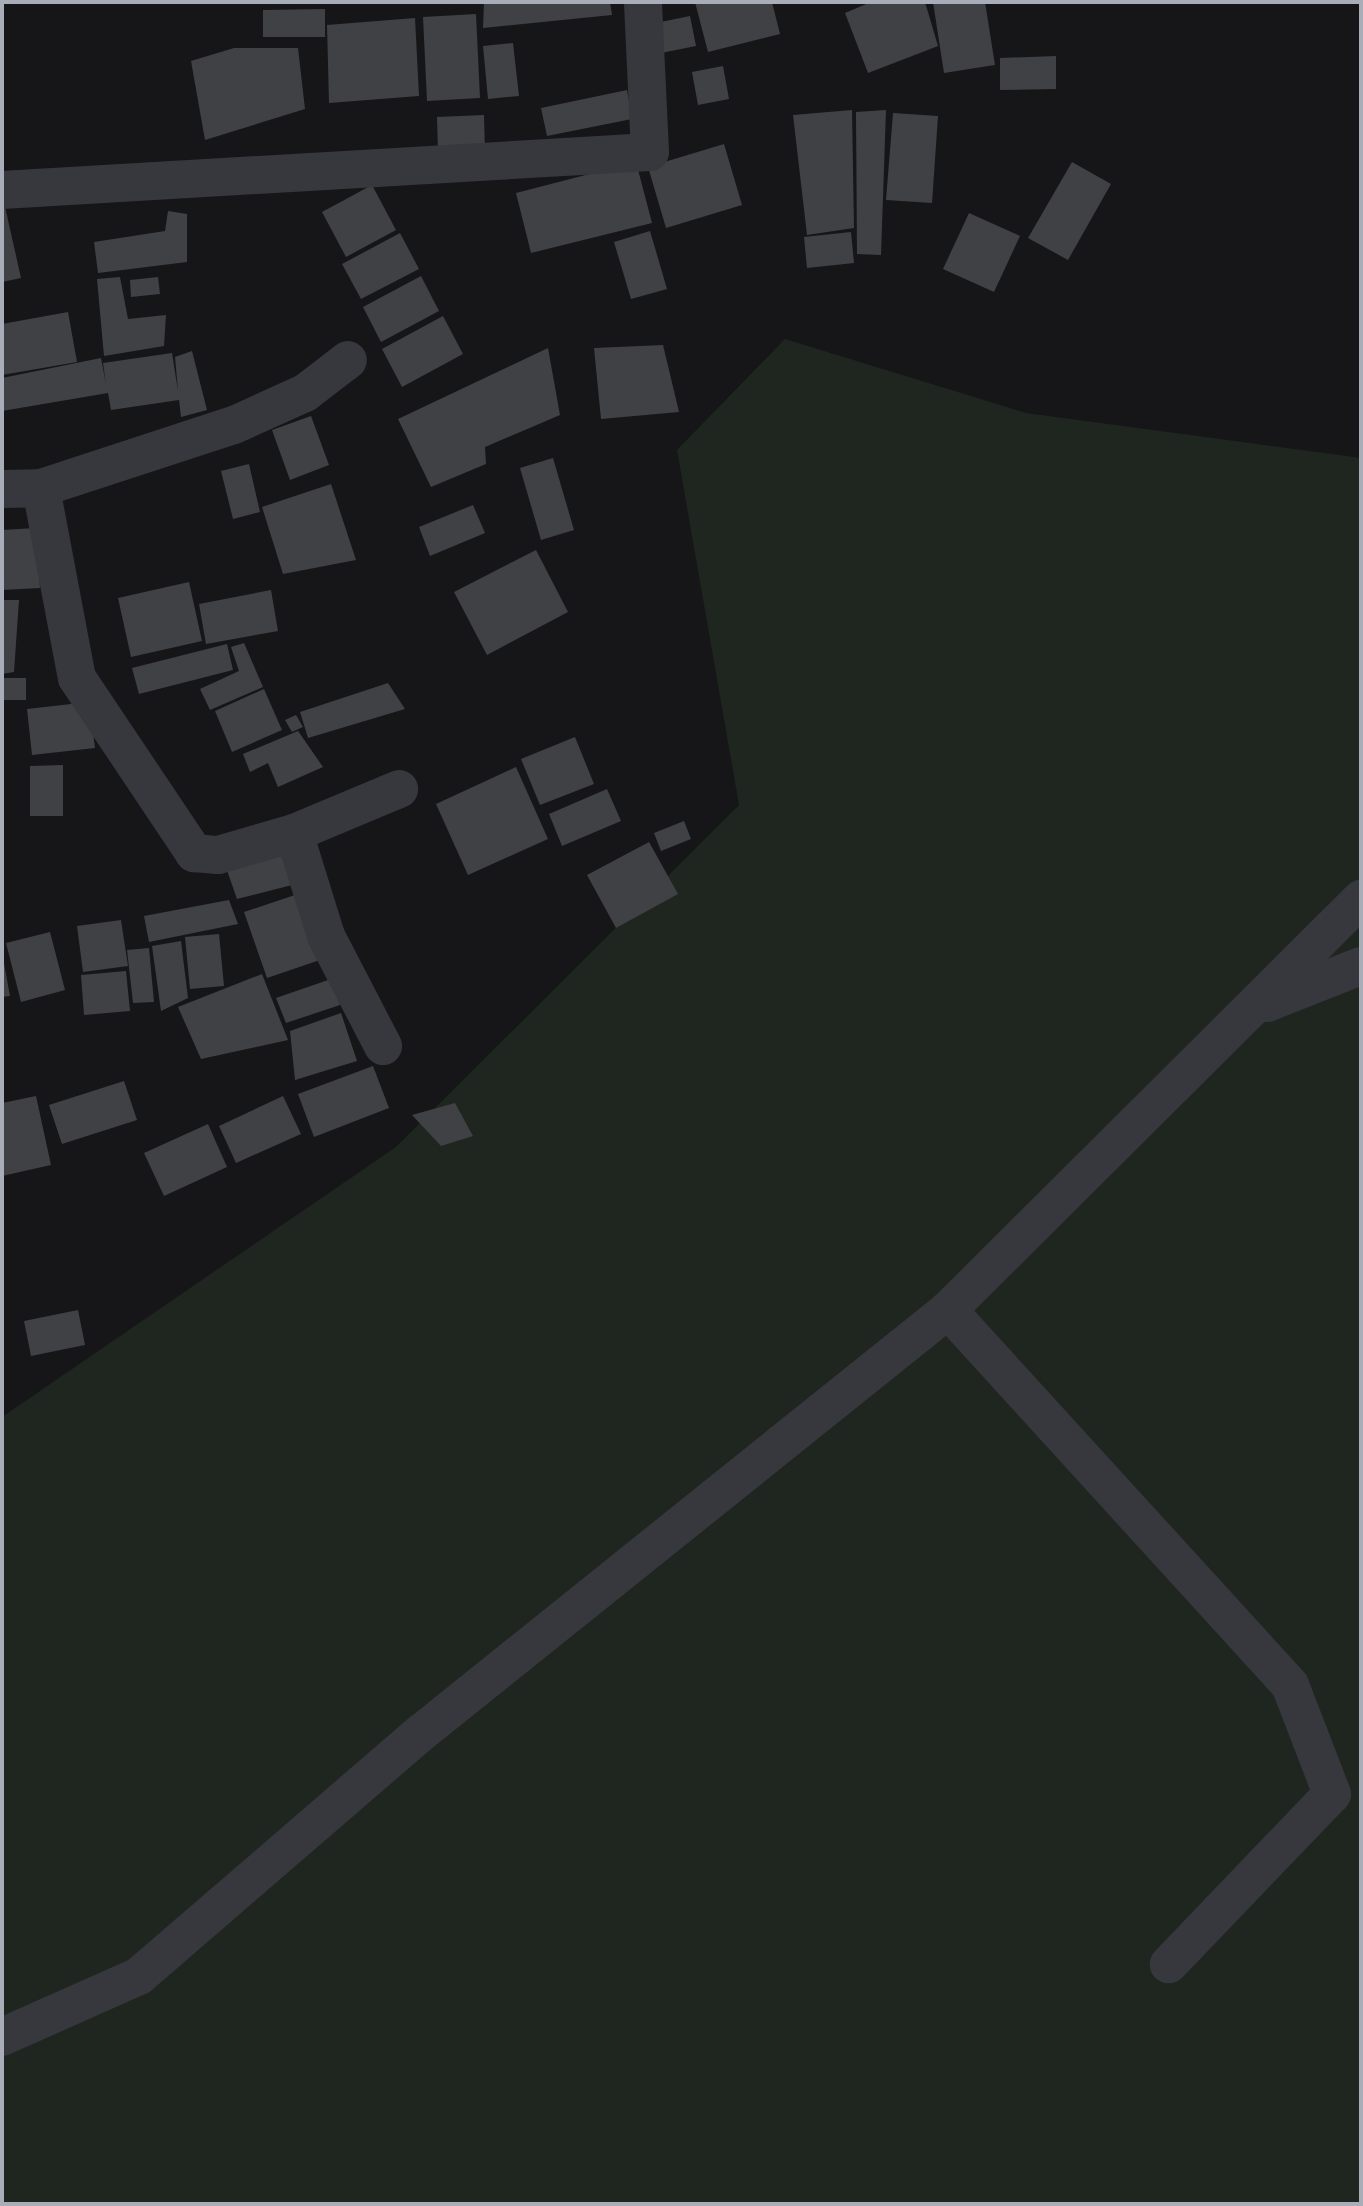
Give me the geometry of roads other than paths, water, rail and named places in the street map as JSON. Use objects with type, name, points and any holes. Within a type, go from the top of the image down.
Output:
[{"type":"street","points":[[2,190],[650,152],[643,2]]},
{"type":"street","points":[[2,489],[41,488],[234,425],[305,393],[348,360]]},
{"type":"street","points":[[41,488],[77,678],[194,853],[218,855],[294,833],[399,789]]},
{"type":"street","points":[[294,833],[326,936],[383,1046]]},
{"type":"street","points":[[2,2037],[139,1976],[422,1732],[948,1310],[1361,899]]},
{"type":"street","points":[[1252,1009],[1361,966]]},
{"type":"street","points":[[948,1310],[1290,1685],[1332,1794],[1169,1964]]}]
